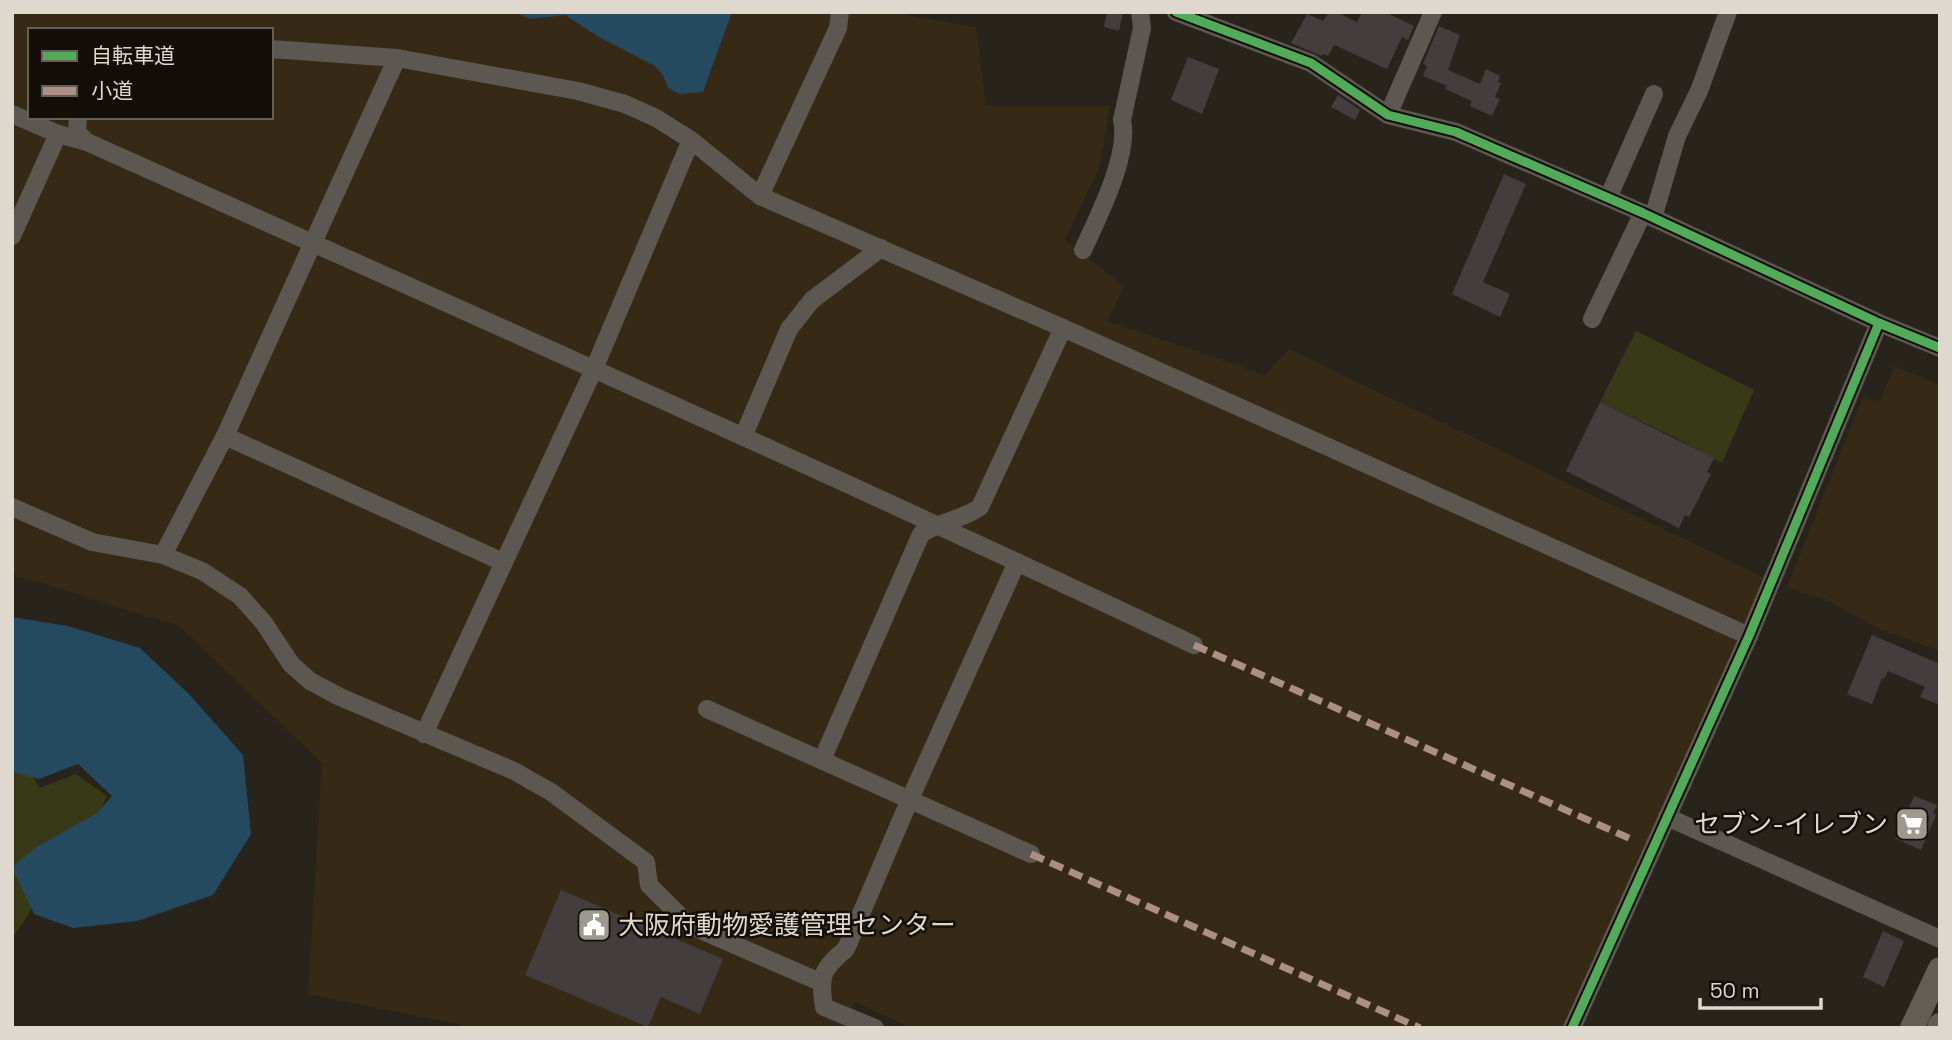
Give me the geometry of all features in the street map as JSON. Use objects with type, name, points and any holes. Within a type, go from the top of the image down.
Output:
[{"type":"highway","points":[[1912,1028],[1940,969]]},
{"type":"street","points":[[760,196],[838,28],[841,12]]},
{"type":"street","points":[[1083,250],[1106,202],[1120,155],[1125,132],[1122,120],[1142,28],[1140,12]]},
{"type":"street","points":[[1176,12],[1311,63],[1388,115],[1456,132],[1940,348]]},
{"type":"street","points":[[1388,115],[1433,12]]},
{"type":"street","points":[[1592,319],[1648,216],[1677,136],[1699,91],[1728,12]]},
{"type":"street","points":[[273,48],[397,58],[578,91],[625,104],[656,118],[691,140],[760,196],[1063,328],[1749,636]]},
{"type":"street","points":[[163,555],[225,436],[397,58]]},
{"type":"street","points":[[1608,198],[1654,94]]},
{"type":"street","points":[[12,114],[58,134],[87,142],[594,369],[936,524],[1194,645]]},
{"type":"street","points":[[78,119],[77,132],[87,142]]},
{"type":"street","points":[[12,236],[58,134]]},
{"type":"street","points":[[424,734],[594,369],[691,140]]},
{"type":"street","points":[[743,437],[789,329],[812,300],[881,248]]},
{"type":"street","points":[[1572,1028],[1749,636],[1879,323]]},
{"type":"street","points":[[822,760],[921,534],[936,524],[970,514],[980,506],[1063,328]]},
{"type":"street","points":[[225,436],[503,562]]},
{"type":"street","points":[[12,507],[92,542],[163,555],[202,571],[240,596],[264,623],[292,664],[310,681],[340,697],[514,771],[551,792],[646,862],[649,885],[689,925],[820,982]]},
{"type":"street","points":[[874,1028],[852,1023],[824,1006],[820,982],[830,963],[846,949],[909,799],[1017,562]]},
{"type":"street","points":[[707,709],[1031,854]]},
{"type":"street","points":[[1667,817],[1940,939]]},
{"type":"shaded area","points":[[12,12],[889,12],[976,27],[986,106],[1110,106],[1100,166],[1065,240],[1124,286],[1108,321],[1265,375],[1289,349],[1765,578],[1562,1028],[910,1028],[855,1002],[842,1028],[478,1028],[308,994],[322,763],[179,626],[12,574]]},
{"type":"shaded area","points":[[1636,331],[1754,390],[1722,463],[1600,402]]},
{"type":"shaded area","points":[[1895,366],[1940,385],[1940,651],[1879,629],[1827,600],[1787,587],[1863,397],[1879,402]]},
{"type":"shaded area","points":[[12,744],[40,788],[76,774],[107,796],[90,833],[45,889],[12,939]]},
{"type":"water","points":[[514,12],[732,12],[703,92],[680,94],[668,88],[663,75],[655,66],[597,36],[565,15],[530,19]]},
{"type":"water","points":[[12,617],[68,626],[140,648],[188,693],[243,755],[251,834],[213,895],[137,921],[73,928],[34,914],[12,867],[38,846],[97,813],[112,796],[78,764],[39,779],[12,772]]},
{"type":"building","points":[[1107,12],[1123,12],[1119,31],[1104,27]]},
{"type":"building","points":[[1329,12],[1336,12],[1357,22],[1362,12],[1385,12],[1414,26],[1408,40],[1402,37],[1387,69],[1334,45],[1328,56],[1322,56],[1291,43],[1307,14],[1323,21]]},
{"type":"building","points":[[1439,26],[1460,35],[1448,70],[1480,84],[1486,69],[1500,76],[1498,82],[1501,83],[1495,97],[1500,99],[1492,116],[1470,106],[1472,101],[1445,89],[1447,86],[1423,76],[1427,66],[1423,64]]},
{"type":"building","points":[[1188,57],[1219,69],[1202,114],[1171,100]]},
{"type":"building","points":[[1338,95],[1360,110],[1355,120],[1331,107]]},
{"type":"building","points":[[1504,174],[1526,184],[1483,282],[1510,294],[1500,317],[1452,294]]},
{"type":"building","points":[[1600,402],[1714,458],[1707,472],[1711,474],[1689,517],[1685,515],[1679,528],[1566,471]]},
{"type":"building","points":[[1872,635],[1940,664],[1940,705],[1920,697],[1925,687],[1888,671],[1884,679],[1882,678],[1872,704],[1847,694]]},
{"type":"building","points":[[1914,796],[1937,805],[1933,813],[1936,815],[1921,850],[1896,839]]},
{"type":"building","name":"大阪府動物愛護管理センター","points":[[561,890],[723,959],[700,1014],[661,997],[648,1027],[525,975]]},
{"type":"building","points":[[1883,931],[1904,941],[1884,987],[1863,977]]},
{"type":"marked path","points":[[1194,645],[1631,839]]},
{"type":"marked path","points":[[1031,854],[1420,1028]]},
{"type":"cycle path","points":[[1176,12],[1311,63],[1388,115],[1456,132],[1643,213],[1879,323],[1940,348]]},
{"type":"cycle path","points":[[1572,1028],[1749,636],[1879,323]]},
{"type":"place","name":"セブン-イレブン","points":[[1912,824]]},
{"type":"place","name":"大阪府動物愛護管理センター","points":[[594,925]]}]
